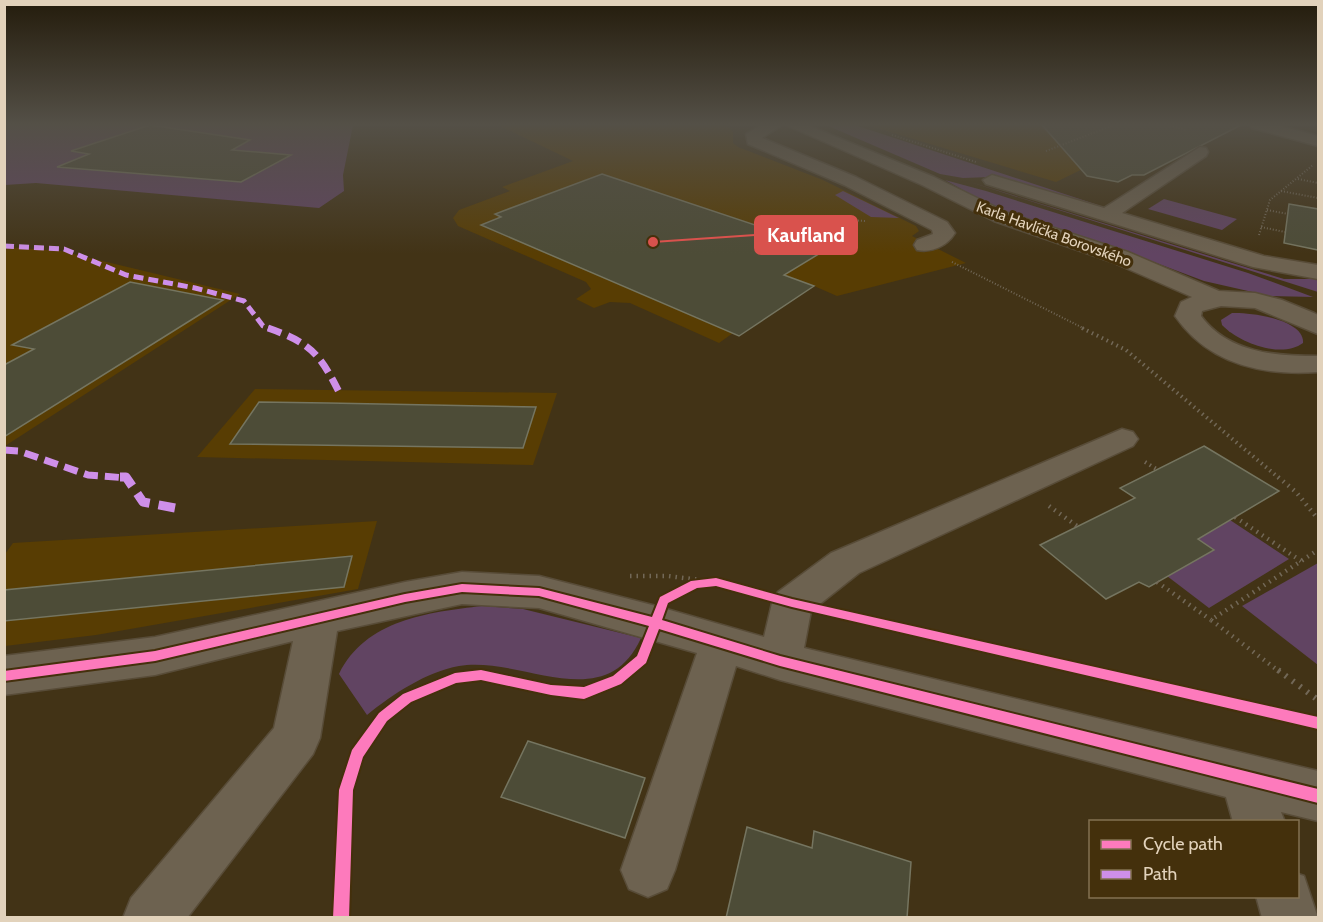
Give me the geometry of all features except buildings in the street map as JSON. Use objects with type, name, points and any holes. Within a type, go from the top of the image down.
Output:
[{"type":"street","points":[[819,168],[940,226],[944,233],[941,238],[925,245]]},
{"type":"street","name":"Karla Havlíčka Borovského","points":[[897,168],[1001,217],[1120,257],[1216,299]]},
{"type":"street","points":[[1106,215],[1176,168]]},
{"type":"street","points":[[987,172],[1106,215],[1261,262],[1318,272]]},
{"type":"street","points":[[1313,370],[1251,357],[1206,337],[1193,326],[1188,316],[1190,307],[1200,302],[1216,299],[1254,302],[1318,302]]},
{"type":"street","points":[[1254,302],[1295,314],[1318,326]]},
{"type":"street","points":[[780,661],[792,603],[845,563],[1122,440]]},
{"type":"street","points":[[4,676],[155,656],[405,598],[462,588],[538,592],[657,623],[780,661],[1318,796]]},
{"type":"street","points":[[151,918],[296,738],[318,618]]},
{"type":"street","points":[[648,870],[721,644]]},
{"type":"street","points":[[1244,776],[1258,820]]},
{"type":"street","points":[[1284,898],[1291,918]]},
{"type":"path","points":[[977,168],[987,172]]},
{"type":"path","points":[[1258,237],[1270,200],[1309,168]]},
{"type":"path","points":[[1297,179],[1318,183]]},
{"type":"path","points":[[1280,191],[1318,198]]},
{"type":"path","points":[[1267,210],[1288,214]]},
{"type":"path","points":[[1262,227],[1286,232]]},
{"type":"path","points":[[946,259],[1126,350],[1296,492],[1318,519]]},
{"type":"path","points":[[1234,517],[1301,561]]},
{"type":"path","points":[[1211,620],[1318,550]]},
{"type":"path","points":[[657,623],[664,600],[676,592],[695,584],[716,582],[727,585]]},
{"type":"path","points":[[1157,582],[1318,700]]},
{"type":"shaded area","points":[[5,168],[344,168],[344,191],[319,208],[36,183],[5,185]]},
{"type":"shaded area","points":[[554,168],[792,168],[823,180],[916,226],[919,231],[912,236],[966,263],[837,296],[814,286],[739,335],[733,333],[719,343],[630,303],[610,302],[594,308],[576,299],[591,289],[586,282],[458,226],[453,218],[459,210],[510,191],[502,187]]},
{"type":"shaded area","points":[[926,168],[986,168],[1104,207],[990,177],[963,178],[940,174]]},
{"type":"shaded area","points":[[1010,168],[1085,168],[1056,182]]},
{"type":"shaded area","points":[[945,180],[1248,273],[1313,297],[1270,296],[1204,281],[1135,255],[1001,211]]},
{"type":"shaded area","points":[[967,181],[1284,279],[1318,279],[1318,292]]},
{"type":"shaded area","points":[[843,191],[899,218],[871,217],[835,195]]},
{"type":"shaded area","points":[[1164,199],[1237,219],[1222,230],[1148,209]]},
{"type":"shaded area","points":[[5,247],[61,251],[240,294],[5,446]]},
{"type":"shaded area","points":[[1232,313],[1262,316],[1286,323],[1301,335],[1303,343],[1294,348],[1273,349],[1250,343],[1229,332],[1222,325],[1221,320]]},
{"type":"shaded area","points":[[255,389],[557,393],[533,465],[197,457]]},
{"type":"shaded area","points":[[1230,520],[1289,559],[1209,608],[1167,576],[1213,550],[1189,532]]},
{"type":"shaded area","points":[[377,521],[358,589],[96,635],[5,646],[5,554],[13,543]]},
{"type":"shaded area","points":[[1318,563],[1318,665],[1242,606]]},
{"type":"shaded area","points":[[482,606],[523,609],[641,638],[625,662],[606,675],[584,679],[559,678],[483,665],[459,666],[434,673],[410,685],[367,715],[339,674],[350,656],[365,641],[382,630],[420,616]]},
{"type":"marked path","points":[[4,246],[64,249],[126,275],[195,288],[244,301],[263,326],[297,338],[323,361],[340,394]]},
{"type":"marked path","points":[[4,450],[19,451],[88,475],[126,477],[143,502],[175,508]]},
{"type":"cycle path","points":[[341,918],[346,790],[357,754],[383,717],[407,698],[455,678],[481,675],[551,690],[584,693],[617,680],[642,659],[664,600],[695,584],[716,582],[792,603],[1318,723]]},
{"type":"cycle path","points":[[4,676],[155,656],[405,598],[462,588],[539,592],[656,623],[780,661],[1318,796]]},
{"type":"place","name":"Kaufland","points":[[653,242]]}]
